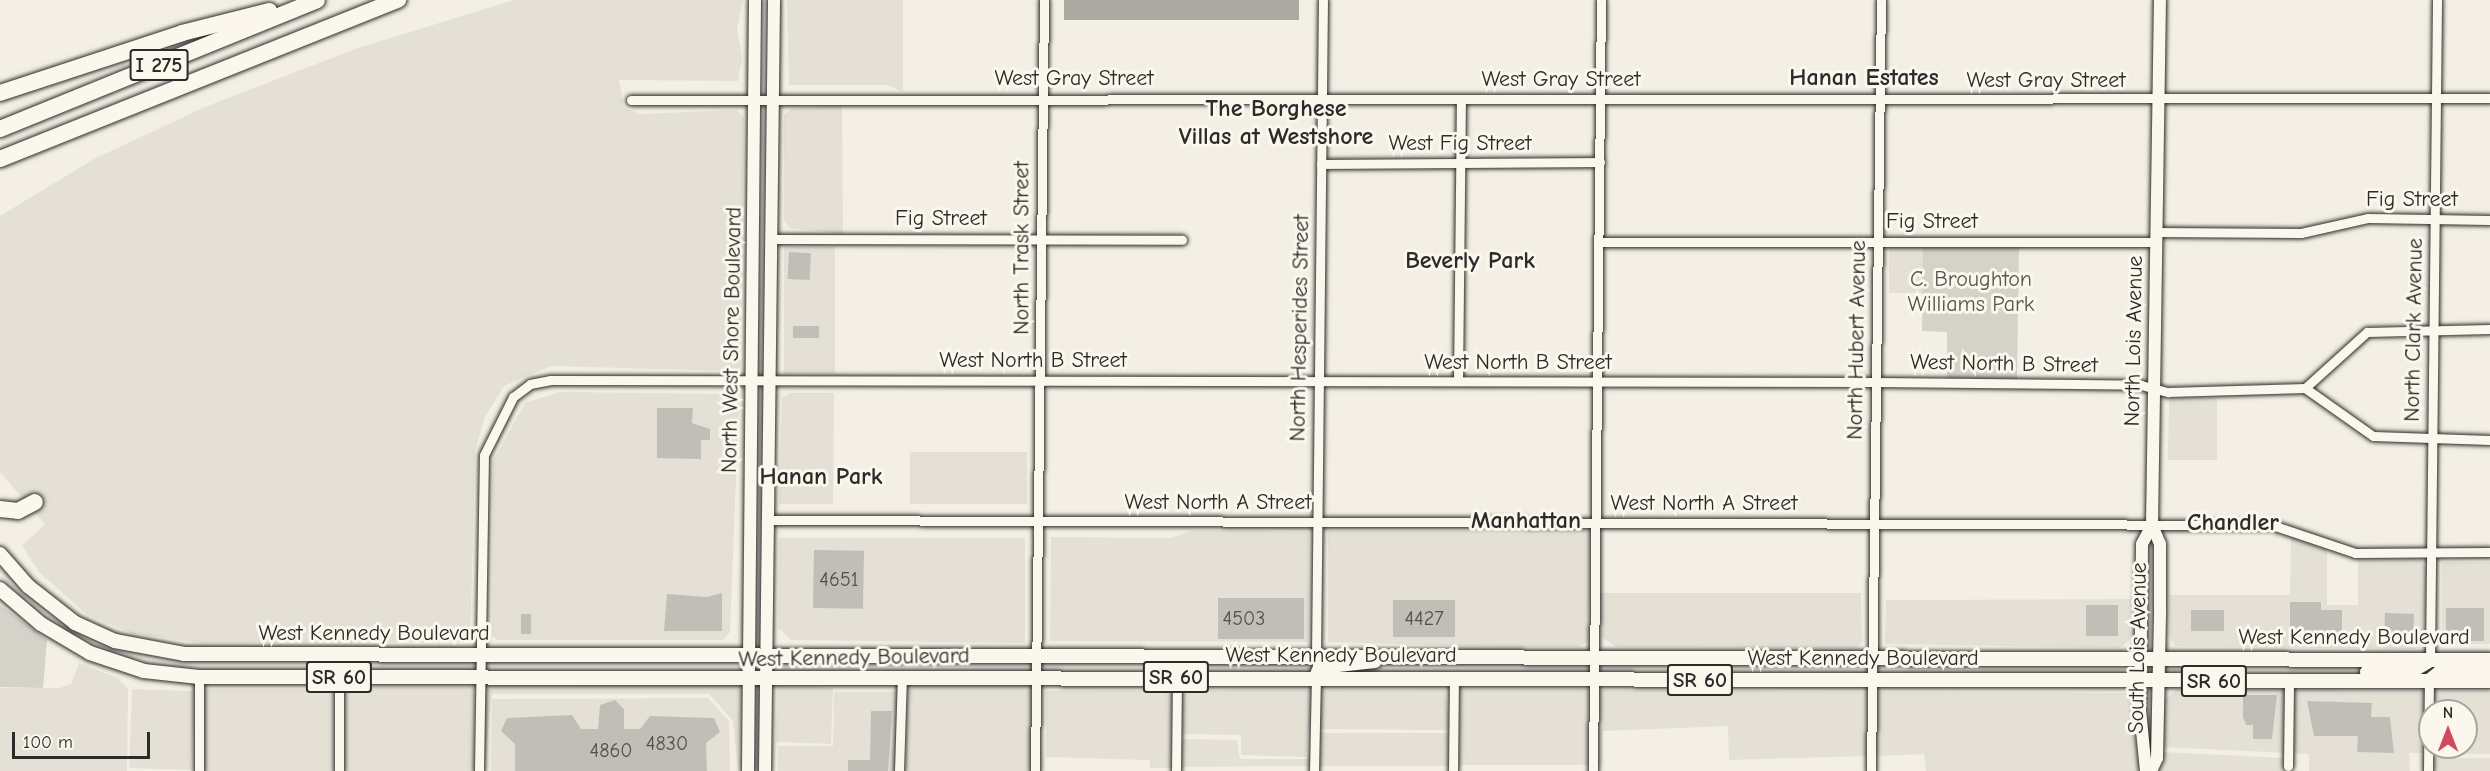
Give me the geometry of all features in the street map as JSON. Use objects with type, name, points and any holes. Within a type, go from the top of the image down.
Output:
[{"type":"highway","points":[[0,93],[182,33],[315,0]]},
{"type":"highway","name":"I 275","points":[[0,129],[315,0]]},
{"type":"highway","name":"I 275","points":[[0,159],[398,0]]},
{"type":"highway","points":[[0,509],[18,511],[35,502]]},
{"type":"main road","name":"North West Shore Boulevard","points":[[748,771],[755,0]]},
{"type":"main road","points":[[765,771],[774,0]]},
{"type":"main road","name":"North Lois Avenue","points":[[2140,681],[2142,544],[2152,525],[2160,0]]},
{"type":"main road","name":"South Lois Avenue","points":[[2151,771],[2157,758],[2160,659],[2160,544],[2152,525]]},
{"type":"main road","name":"West Kennedy Boulevard","points":[[0,553],[12,568],[61,613],[115,641],[159,652],[339,656],[1594,656],[2490,660]]},
{"type":"main road","points":[[0,577],[12,568]]},
{"type":"main road","name":"West Kennedy Boulevard","points":[[0,589],[61,638],[128,668],[199,677],[767,680],[1036,676],[1593,680],[2490,681]]},
{"type":"main road","points":[[61,638],[69,633],[115,641]]},
{"type":"main road","points":[[199,677],[230,655]]},
{"type":"main road","points":[[339,656],[339,677]]},
{"type":"main road","points":[[1233,677],[1312,668],[1316,656]]},
{"type":"main road","points":[[1316,677],[1320,667],[1366,664],[1386,656]]},
{"type":"main road","points":[[2338,681],[2360,672],[2412,671],[2430,660]]},
{"type":"main road","points":[[2429,681],[2440,672],[2490,670]]},
{"type":"main road","name":"South Lois Avenue","points":[[2140,681],[2140,760],[2146,771]]},
{"type":"street","name":"North Trask Street","points":[[1035,771],[1044,0]]},
{"type":"street","name":"North Hesperides Street","points":[[1316,656],[1323,0]]},
{"type":"street","points":[[1593,771],[1601,0]]},
{"type":"street","name":"North Hubert Avenue","points":[[1871,771],[1881,0]]},
{"type":"street","name":"North Clark Avenue","points":[[2430,660],[2437,0]]},
{"type":"street","name":"West Gray Street","points":[[631,100],[755,98],[1880,100],[2490,98]]},
{"type":"street","points":[[1458,381],[1461,99]]},
{"type":"street","name":"West Fig Street","points":[[1321,164],[1461,165],[1600,162]]},
{"type":"street","name":"Fig Street","points":[[1599,242],[2156,237],[2301,233],[2368,218],[2490,220]]},
{"type":"street","name":"Fig Street","points":[[772,239],[1182,240]]},
{"type":"street","points":[[2490,329],[2367,332],[2305,388],[2373,436],[2490,440]]},
{"type":"street","name":"West North B Street","points":[[478,656],[484,455],[501,414],[530,384],[1040,380],[1458,381],[1598,384],[1876,382],[2154,389],[2305,388]]},
{"type":"street","name":"West North A Street","points":[[768,520],[2272,525],[2355,553],[2490,552]]},
{"type":"street","points":[[478,656],[479,771]]},
{"type":"street","points":[[199,677],[199,771]]},
{"type":"street","points":[[339,677],[339,771]]},
{"type":"street","points":[[1176,771],[1177,677]]},
{"type":"street","points":[[1314,771],[1316,677]]},
{"type":"street","points":[[899,771],[902,678]]},
{"type":"street","points":[[1453,771],[1454,678]]},
{"type":"street","points":[[2288,766],[2289,681]]},
{"type":"street","points":[[2428,771],[2429,681]]},
{"type":"shaded area","points":[[514,0],[743,0],[737,29],[742,58],[738,81],[619,80],[624,108],[641,114],[736,110],[744,118],[740,367],[734,371],[551,366],[504,386],[484,419],[475,452],[470,642],[201,643],[131,633],[86,614],[39,572],[22,546],[45,524],[0,472],[0,216],[94,159],[205,107],[358,48]]},
{"type":"shaded area","points":[[787,0],[903,0],[903,92],[888,85],[789,85]]},
{"type":"shaded area","points":[[1064,0],[1299,0],[1299,20],[1064,20]]},
{"type":"shaded area","points":[[842,106],[843,234],[789,228],[784,220],[784,115],[791,109]]},
{"type":"shaded area","points":[[1889,245],[1923,245],[1923,293],[1889,293]]},
{"type":"shaded area","points":[[784,247],[835,247],[835,374],[784,374]]},
{"type":"shaded area","points":[[560,392],[731,394],[739,403],[730,632],[723,640],[498,640],[492,636],[493,461],[525,403]]},
{"type":"shaded area","points":[[790,393],[834,393],[833,504],[779,504],[782,398]]},
{"type":"shaded area","points":[[2179,398],[2217,398],[2217,460],[2168,460],[2169,401]]},
{"type":"shaded area","points":[[910,452],[1027,452],[1027,504],[910,504]]},
{"type":"shaded area","points":[[1193,530],[1309,532],[1308,642],[1050,641],[1051,537],[1171,538]]},
{"type":"shaded area","points":[[1328,531],[1590,531],[1588,641],[1579,647],[1328,642]]},
{"type":"shaded area","points":[[2291,533],[2327,549],[2327,605],[2358,605],[2358,559],[2421,559],[2426,569],[2424,644],[2416,649],[2175,646],[2170,636],[2169,595],[2290,595]]},
{"type":"shaded area","points":[[779,538],[1025,538],[1025,643],[791,640],[778,628]]},
{"type":"shaded area","points":[[2442,562],[2490,562],[2490,644],[2442,644]]},
{"type":"shaded area","points":[[1600,593],[1861,593],[1862,642],[1857,648],[1617,647],[1601,637]]},
{"type":"shaded area","points":[[2131,599],[2130,639],[2120,648],[1885,644],[1886,600]]},
{"type":"shaded area","points":[[79,663],[118,678],[128,689],[127,771],[0,771],[0,688],[60,688],[71,684]]},
{"type":"shaded area","points":[[741,685],[738,771],[733,721],[709,694],[492,694],[484,771],[483,686]]},
{"type":"shaded area","points":[[906,685],[1031,685],[1031,771],[906,771]]},
{"type":"shaded area","points":[[778,686],[833,688],[831,744],[776,742]]},
{"type":"shaded area","points":[[344,687],[474,687],[474,771],[344,771]]},
{"type":"shaded area","points":[[132,689],[194,691],[191,770],[129,768]]},
{"type":"shaded area","points":[[204,689],[334,689],[334,771],[204,771]]},
{"type":"shaded area","points":[[1445,689],[1450,730],[1308,729],[1306,757],[1241,755],[1241,735],[1173,734],[1172,768],[1150,768],[1150,760],[1046,757],[1046,691]]},
{"type":"shaded area","points":[[1459,689],[1588,689],[1588,765],[1459,765]]},
{"type":"shaded area","points":[[2177,689],[2490,691],[2490,754],[2478,754],[2478,699],[2418,699],[2418,753],[2409,753],[2410,771],[2309,771],[2309,754],[2162,747],[2164,701]]},
{"type":"shaded area","points":[[1598,690],[1867,692],[1866,756],[1729,760],[1728,726],[1603,731],[1603,764],[1598,764]]},
{"type":"shaded area","points":[[834,692],[899,692],[896,771],[778,771],[778,746],[833,746]]},
{"type":"shaded area","points":[[1876,692],[2135,693],[2140,771],[1926,771],[1924,754],[1876,756]]},
{"type":"shaded area","points":[[708,698],[729,721],[730,771],[491,771],[492,699]]},
{"type":"shaded area","points":[[1320,733],[1449,733],[1449,766],[1320,766]]},
{"type":"shaded area","points":[[1181,739],[1237,740],[1240,759],[1310,759],[1309,766],[1181,767]]},
{"type":"shaded area","points":[[2162,752],[2283,758],[2283,771],[2157,771]]},
{"type":"shaded area","points":[[2490,758],[2490,771],[2433,771],[2433,759]]},
{"type":"green space","name":"C. Broughton Williams Park","points":[[1923,245],[2019,246],[2017,379],[1947,378],[1947,332],[1922,331]]},
{"type":"green space","points":[[0,605],[47,640],[43,688],[0,687]]},
{"type":"building","points":[[789,252],[811,253],[810,280],[788,279]]},
{"type":"building","points":[[793,326],[819,326],[819,338],[793,338]]},
{"type":"building","points":[[657,408],[693,408],[692,423],[710,429],[710,440],[701,440],[701,459],[657,458]]},
{"type":"building","points":[[814,550],[864,551],[863,609],[813,608]]},
{"type":"building","points":[[722,593],[722,631],[664,631],[667,594],[707,597]]},
{"type":"building","points":[[1218,598],[1304,598],[1304,639],[1218,639]]},
{"type":"building","points":[[1393,600],[1455,600],[1455,637],[1393,637]]},
{"type":"building","points":[[2290,602],[2321,602],[2321,610],[2342,610],[2342,636],[2290,634]]},
{"type":"building","points":[[2086,605],[2118,605],[2118,636],[2086,636]]},
{"type":"building","points":[[2446,608],[2484,608],[2484,641],[2446,641]]},
{"type":"building","points":[[2191,610],[2224,610],[2224,631],[2191,631]]},
{"type":"building","points":[[2385,613],[2414,614],[2413,634],[2384,633]]},
{"type":"building","points":[[521,614],[531,614],[531,634],[521,634]]},
{"type":"building","points":[[2243,695],[2277,695],[2272,739],[2253,739],[2253,725],[2246,725],[2243,717]]},
{"type":"building","points":[[615,700],[624,709],[624,729],[640,729],[650,716],[714,718],[720,732],[706,743],[707,771],[515,771],[515,744],[501,731],[507,718],[572,715],[581,729],[598,729],[600,705]]},
{"type":"building","points":[[2307,701],[2372,703],[2371,717],[2390,717],[2394,753],[2357,752],[2358,736],[2314,736]]},
{"type":"building","points":[[871,711],[892,711],[888,771],[848,771],[848,760],[870,760]]},
{"type":"district","name":"Hanan Estates","points":[[1864,78]]},
{"type":"district","name":"The Borghese Villas at Westshore","points":[[1276,123]]},
{"type":"district","name":"Beverly Park","points":[[1470,261]]},
{"type":"district","name":"Hanan Park","points":[[821,477]]},
{"type":"district","name":"Manhattan","points":[[1526,521]]},
{"type":"district","name":"Chandler","points":[[2233,523]]}]
